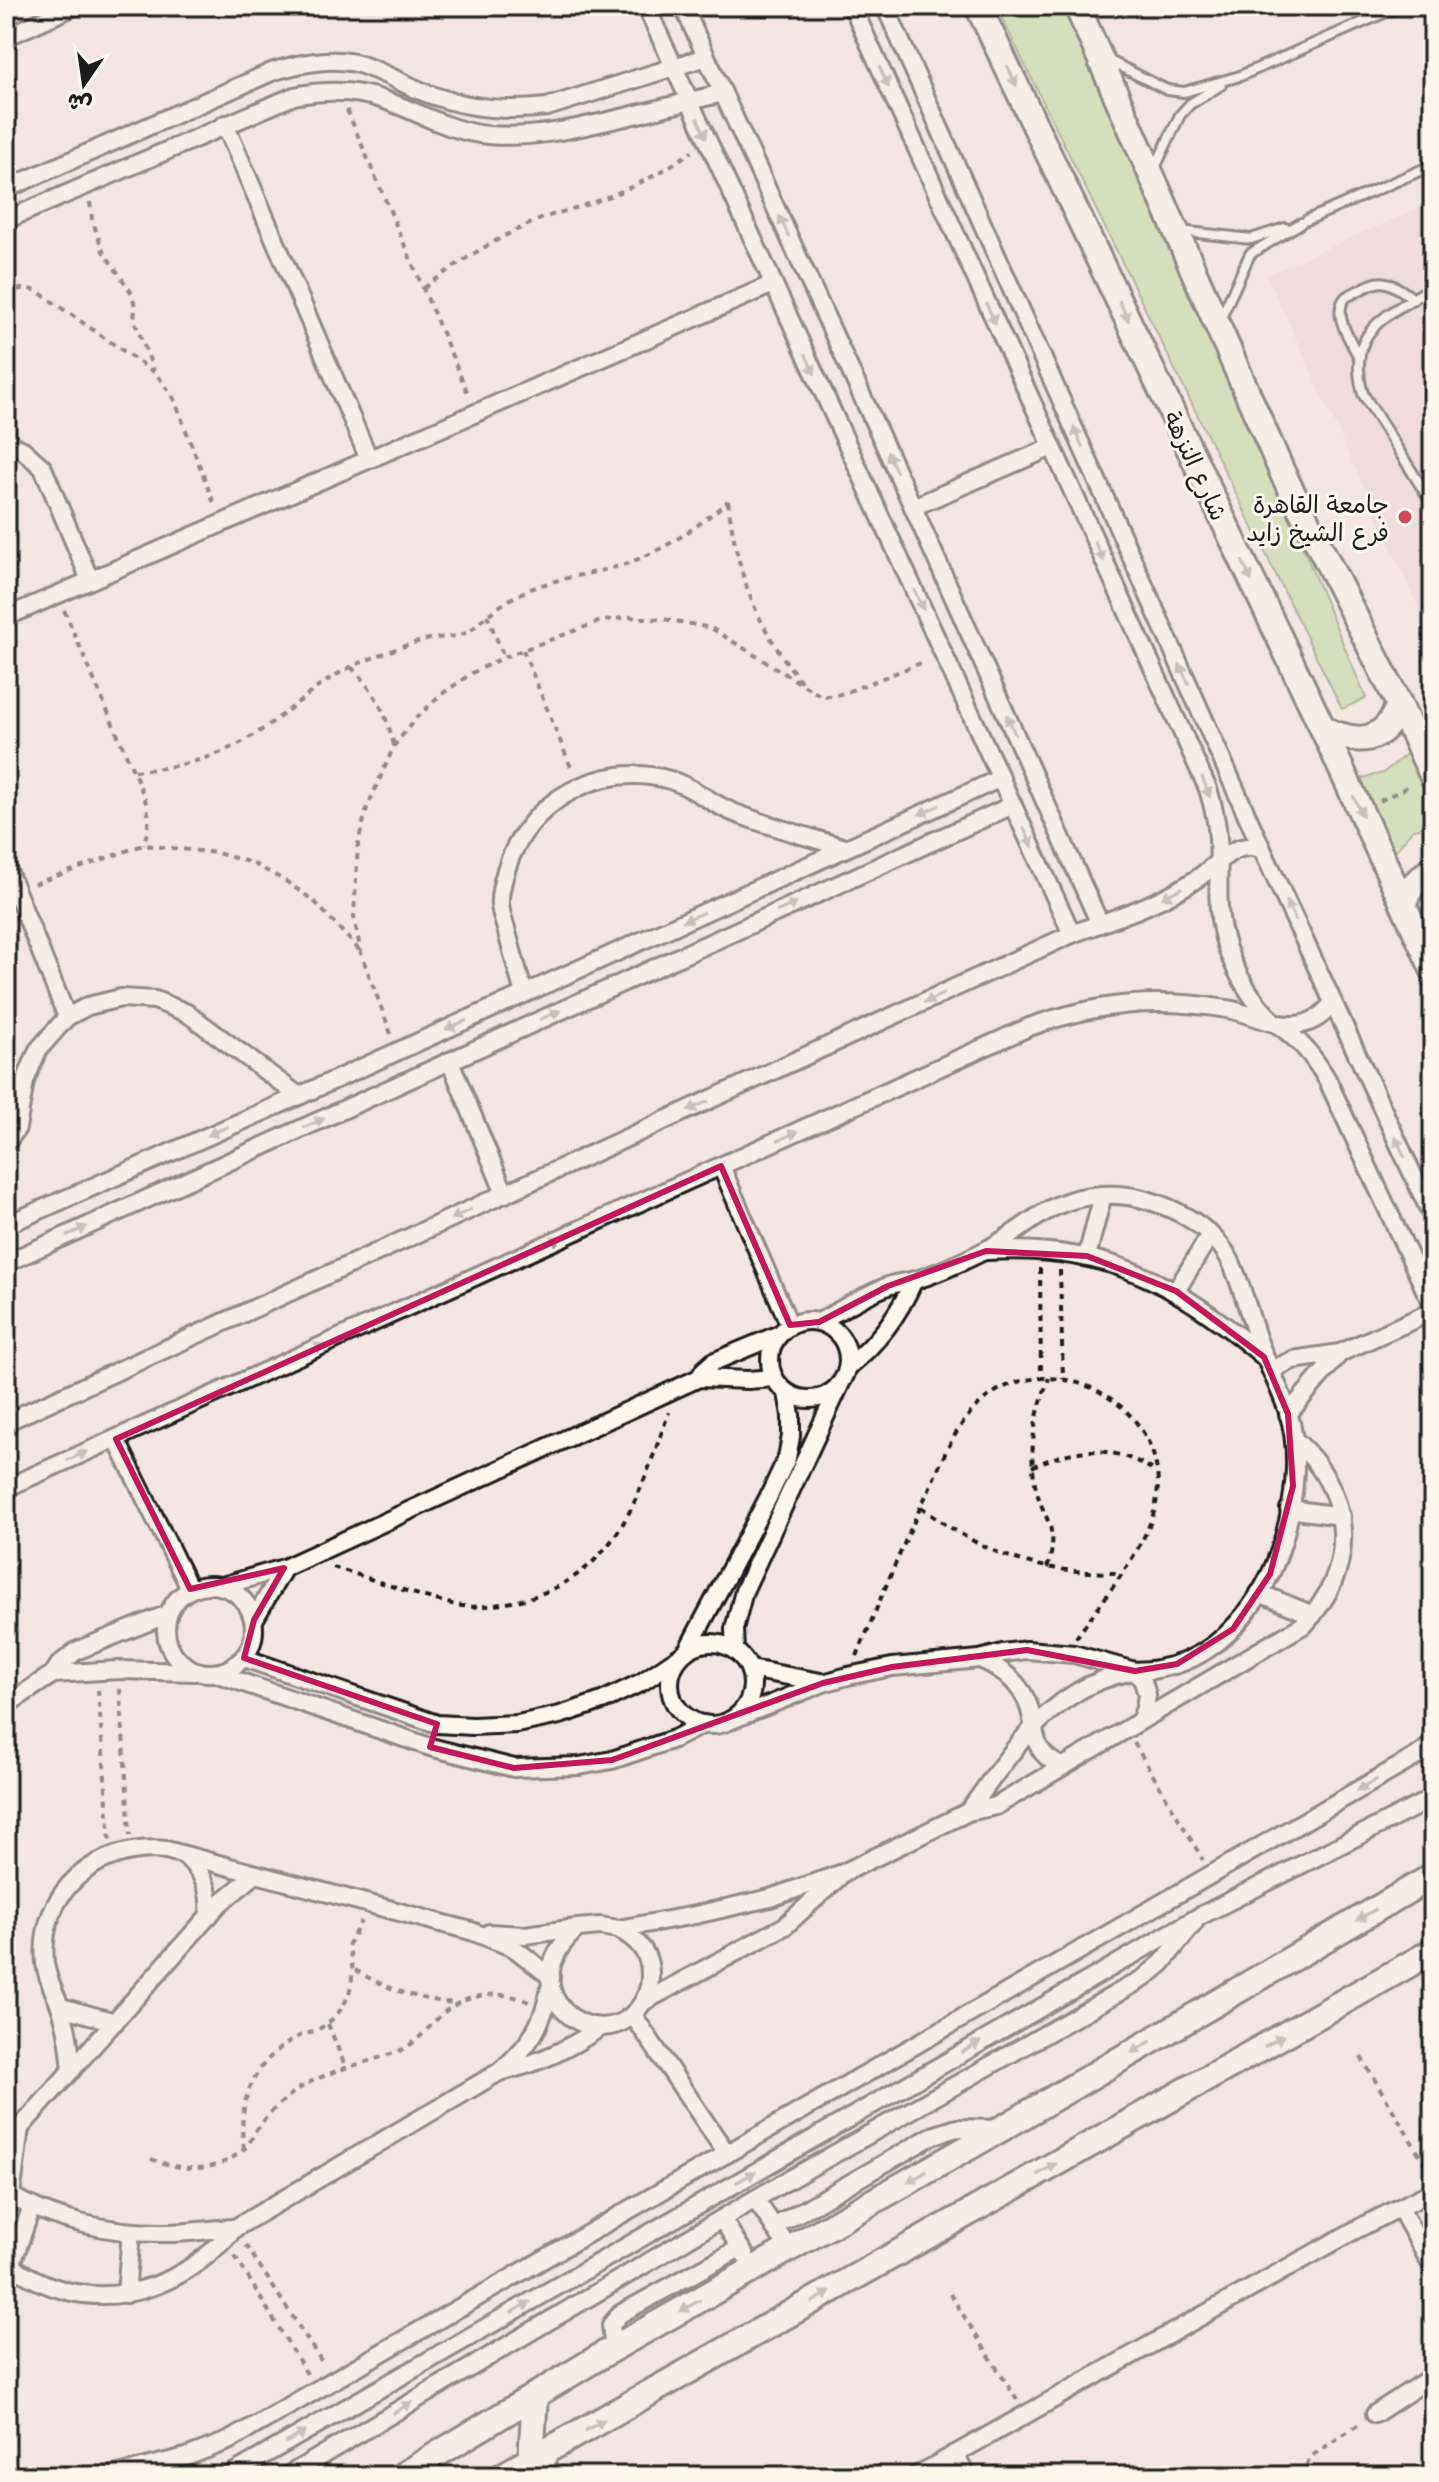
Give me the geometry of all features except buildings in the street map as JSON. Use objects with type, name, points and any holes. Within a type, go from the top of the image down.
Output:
[{"type":"street","points":[[6,37],[75,6]]},
{"type":"street","points":[[646,6],[1072,934]]},
{"type":"street","points":[[683,6],[1100,924]]},
{"type":"street","points":[[852,6],[1208,789],[1218,839],[1218,907],[1227,949],[1246,987],[1273,1021],[1312,1056],[1327,1079],[1433,1309],[1340,1353],[1268,1364]]},
{"type":"street","points":[[885,6],[1262,849],[1433,1218]]},
{"type":"street","name":"شارع النزهة","points":[[978,6],[1323,729],[1433,969]]},
{"type":"street","points":[[1077,6],[1283,474],[1433,775]]},
{"type":"street","points":[[6,189],[274,71],[307,62],[368,66],[428,94],[458,103],[522,110],[547,107],[706,57]]},
{"type":"street","points":[[6,220],[294,96],[339,91],[384,99],[456,130],[489,135],[555,133],[723,93]]},
{"type":"street","points":[[225,124],[369,459]]},
{"type":"street","points":[[6,617],[773,284]]},
{"type":"street","points":[[6,442],[23,450],[43,468],[90,580]]},
{"type":"street","points":[[913,507],[1052,447]]},
{"type":"street","points":[[1323,729],[1343,738],[1364,739],[1385,731],[1393,721],[1399,704]]},
{"type":"street","points":[[524,994],[500,905],[503,881],[510,857],[530,825],[557,799],[579,786],[624,775],[647,775],[670,780],[692,788],[731,812],[845,848]]},
{"type":"street","points":[[6,1225],[1001,778]]},
{"type":"street","points":[[6,1263],[1013,805]]},
{"type":"street","points":[[6,1422],[1072,934],[1170,895],[1218,864],[1232,850],[1253,846],[1262,849]]},
{"type":"street","points":[[6,866],[67,1017]]},
{"type":"street","points":[[1403,904],[1412,886],[1433,868]]},
{"type":"street","points":[[6,1144],[17,1128],[25,1081],[38,1050],[67,1017],[88,1006],[121,998],[155,1000],[187,1013],[299,1096]]},
{"type":"street","points":[[6,1488],[1029,1027],[1108,1005],[1164,1002],[1233,1009],[1289,1026],[1307,1024],[1322,1016],[1333,1003]]},
{"type":"street","points":[[450,1061],[505,1194]]},
{"type":"street","points":[[721,1166],[785,1330]]},
{"type":"street","points":[[819,1322],[888,1286],[914,1280],[986,1251],[1056,1204],[1079,1197],[1103,1195],[1138,1198],[1172,1209],[1210,1235],[1229,1259],[1288,1414],[1294,1439],[1293,1486],[1279,1553],[1259,1593],[1233,1629],[1198,1656],[1155,1670],[1106,1678],[1079,1690],[1055,1706],[1033,1726],[968,1812]]},
{"type":"street","points":[[1087,1256],[1103,1195]]},
{"type":"street","points":[[1176,1291],[1210,1235]]},
{"type":"street","points":[[986,1251],[1060,1252],[1118,1265],[1176,1291],[1209,1312],[1268,1364]]},
{"type":"street","points":[[914,1280],[887,1329],[848,1367],[776,1502],[672,1668],[669,1680],[674,1704],[692,1721],[717,1725],[848,1676],[892,1667],[980,1659],[1027,1650],[1066,1653],[1135,1671],[1143,1681],[1147,1695],[1145,1708],[1132,1725]]},
{"type":"street","points":[[699,1378],[713,1362],[804,1321],[819,1322],[836,1331],[847,1348],[848,1367]]},
{"type":"street","points":[[785,1330],[770,1355],[774,1378],[787,1393],[796,1398],[815,1399],[824,1397],[840,1385]]},
{"type":"street","points":[[1288,1414],[1340,1353]]},
{"type":"street","points":[[222,1586],[284,1568],[699,1378],[774,1378]]},
{"type":"street","points":[[735,1650],[734,1629],[744,1591],[776,1502],[787,1458],[791,1415],[787,1393]]},
{"type":"street","points":[[116,1439],[190,1589]]},
{"type":"street","points":[[618,1929],[770,1898],[843,1873],[968,1812],[996,1806],[1305,1624],[1335,1578],[1341,1548],[1341,1516],[1325,1473],[1294,1439]]},
{"type":"street","points":[[1289,1509],[1341,1516]]},
{"type":"street","points":[[254,1620],[284,1568]]},
{"type":"street","points":[[53,1674],[118,1670],[208,1673],[226,1671],[244,1658],[251,1647],[255,1633],[254,1620],[246,1602],[231,1589],[211,1584],[180,1595],[168,1614],[165,1627],[167,1639],[172,1651],[190,1669],[208,1673],[430,1747],[514,1768],[579,1766],[644,1751],[704,1724]]},
{"type":"street","points":[[1259,1593],[1313,1615]]},
{"type":"street","points":[[6,1705],[53,1674],[76,1651],[168,1614]]},
{"type":"street","points":[[244,1658],[437,1724],[473,1726],[517,1724],[560,1715],[602,1701],[642,1682],[699,1644],[712,1642],[735,1650],[750,1669],[752,1694],[739,1715],[729,1721]]},
{"type":"street","points":[[980,1659],[997,1666],[1011,1677],[1026,1700],[1034,1736],[1044,1755],[1061,1766]]},
{"type":"street","points":[[750,1669],[823,1683]]},
{"type":"street","points":[[6,1690],[32,1689]]},
{"type":"street","points":[[430,1747],[437,1724]]},
{"type":"street","points":[[111,2476],[186,2457],[228,2441],[1212,1875],[1433,1744]]},
{"type":"street","points":[[228,2476],[1200,1916],[1433,1798]]},
{"type":"street","points":[[72,2070],[61,2007],[50,1987],[45,1965],[45,1941],[50,1919],[59,1898],[73,1880],[91,1865],[112,1855],[149,1848],[471,1931],[514,1948],[550,1981],[557,2001],[568,2015],[601,2027]]},
{"type":"street","points":[[183,1855],[197,1867],[206,1882],[210,1899],[209,1916]]},
{"type":"street","points":[[499,2072],[553,2056],[601,2027],[633,2015],[645,2001],[785,1926],[843,1873]]},
{"type":"street","points":[[230,2234],[131,2232],[65,2219],[8,2195],[13,2132],[209,1916],[231,1893],[256,1874]]},
{"type":"street","points":[[401,2476],[614,2348],[1001,2129],[1433,1876]]},
{"type":"street","points":[[287,2476],[755,2199],[1144,1978],[1162,1963],[1200,1916]]},
{"type":"street","points":[[471,1931],[525,1935],[600,1926],[618,1929],[633,1937],[644,1951],[650,1967],[650,1985],[645,2001]]},
{"type":"street","points":[[32,2206],[8,2264],[31,2279],[77,2294],[102,2296],[126,2294],[177,2277],[200,2263],[230,2234],[499,2072],[519,2055],[535,2035],[545,2011],[556,1951],[578,1928]]},
{"type":"street","points":[[502,2476],[541,2463],[1433,1951]]},
{"type":"street","points":[[61,2007],[115,2022]]},
{"type":"street","points":[[633,2015],[727,2154]]},
{"type":"street","points":[[774,2227],[932,2136],[957,2128],[1001,2129]]},
{"type":"street","points":[[916,2476],[1343,2237],[1433,2191]]},
{"type":"street","points":[[755,2199],[790,2250]]},
{"type":"street","points":[[1400,2208],[1433,2268]]},
{"type":"street","points":[[722,2219],[754,2270]]},
{"type":"street","points":[[126,2294],[131,2232]]},
{"type":"street","points":[[614,2348],[611,2325],[620,2314],[740,2248]]},
{"type":"street","points":[[1375,2414],[1433,2376]]},
{"type":"street","points":[[535,2395],[541,2463]]},
{"type":"street","points":[[954,2454],[967,2476]]},
{"type":"lane","points":[[1152,175],[1180,115],[1190,104],[1229,80],[1400,6]]},
{"type":"lane","points":[[1099,55],[1175,92],[1229,80]]},
{"type":"lane","points":[[1307,220],[1433,165]]},
{"type":"lane","points":[[1177,230],[1251,239],[1301,223],[1250,254],[1218,324]]},
{"type":"lane","points":[[1358,357],[1340,315],[1341,301],[1378,281],[1391,283],[1414,299]]},
{"type":"lane","points":[[1433,286],[1375,324],[1364,339],[1358,357],[1358,376],[1363,394],[1433,505]]},
{"type":"path","points":[[339,91],[477,413]]},
{"type":"path","points":[[424,289],[461,260],[501,236],[545,217],[632,188],[671,167],[707,140]]},
{"type":"path","points":[[89,184],[92,219],[103,251],[131,292],[135,306],[134,320],[155,373],[174,399],[222,523]]},
{"type":"path","points":[[6,293],[32,288],[155,373]]},
{"type":"path","points":[[134,771],[171,768],[207,759],[241,744],[309,692],[351,667],[388,651],[467,633],[509,600],[532,589],[556,580],[622,565],[661,549],[697,528],[728,501],[743,582],[780,656],[806,688]]},
{"type":"path","points":[[57,594],[150,812],[149,829],[143,845]]},
{"type":"path","points":[[487,615],[504,657]]},
{"type":"path","points":[[398,1051],[361,953],[354,917],[358,843],[367,808],[394,746],[416,718],[442,694],[472,673],[504,657],[601,621],[630,617],[670,620],[711,628],[821,696],[834,696],[944,654]]},
{"type":"path","points":[[523,650],[579,786]]},
{"type":"path","points":[[351,667],[380,702],[394,746]]},
{"type":"path","points":[[1360,812],[1433,775]]},
{"type":"path","points":[[16,890],[143,845],[217,853],[252,863],[284,880],[314,901],[361,953]]},
{"type":"path","points":[[1040,1250],[1041,1379]]},
{"type":"path","points":[[1060,1252],[1063,1379]]},
{"type":"path","points":[[1047,1568],[1053,1551],[1052,1536],[1032,1467],[1035,1423],[1049,1378]]},
{"type":"path","points":[[848,1676],[921,1507],[963,1422],[980,1403],[1000,1390],[1024,1381],[1049,1378],[1099,1390],[1121,1404],[1151,1446],[1157,1472],[1158,1495],[1154,1517],[1145,1538],[1066,1653]]},
{"type":"path","points":[[306,1558],[459,1606],[498,1605],[536,1596],[572,1579],[602,1554],[626,1522],[678,1387]]},
{"type":"path","points":[[1032,1467],[1057,1456],[1083,1450],[1109,1451],[1135,1459],[1157,1472]]},
{"type":"path","points":[[921,1507],[949,1528],[1012,1559],[1083,1573],[1120,1573]]},
{"type":"path","points":[[118,1670],[131,1850]]},
{"type":"path","points":[[97,1671],[112,1855]]},
{"type":"path","points":[[1132,1725],[1212,1875]]},
{"type":"path","points":[[244,2149],[241,2127],[243,2105],[262,2065],[296,2037],[328,2024],[347,2000],[353,1970],[348,1946],[369,1904]]},
{"type":"path","points":[[353,1970],[403,1994],[430,2001],[458,2003]]},
{"type":"path","points":[[151,2159],[174,2168],[198,2169],[222,2162],[244,2149],[259,2127],[287,2098],[320,2076],[400,2051],[425,2034],[439,2017],[458,2003],[479,1996],[503,1994],[525,2000],[545,2011]]},
{"type":"path","points":[[328,2024],[345,2066]]},
{"type":"path","points":[[1361,2057],[1433,2178]]},
{"type":"path","points":[[230,2234],[334,2380]]},
{"type":"path","points":[[230,2234],[317,2390]]},
{"type":"path","points":[[950,2294],[1026,2414]]},
{"type":"path","points":[[1302,2476],[1310,2457],[1375,2414]]},
{"type":"highlighted area","points":[[721,1166],[790,1325],[819,1322],[888,1286],[986,1251],[1087,1256],[1176,1291],[1264,1357],[1288,1414],[1293,1486],[1270,1574],[1233,1629],[1177,1664],[1135,1671],[1027,1650],[892,1667],[823,1683],[612,1760],[514,1768],[430,1747],[437,1724],[244,1658],[254,1620],[284,1568],[190,1589],[116,1439]]},
{"type":"shaded area","name":"جامعة القاهرة فرع الشيخ زايد","points":[[1433,202],[1433,639],[1267,275]]},
{"type":"green space","points":[[996,6],[1063,6],[1218,346],[1366,698],[1342,709]]},
{"type":"green space","points":[[1409,752],[1433,807],[1433,826],[1413,829],[1395,852],[1359,779],[1383,773]]},
{"type":"place","name":"جامعة القاهرة فرع الشيخ زايد","points":[[1405,517]]}]
